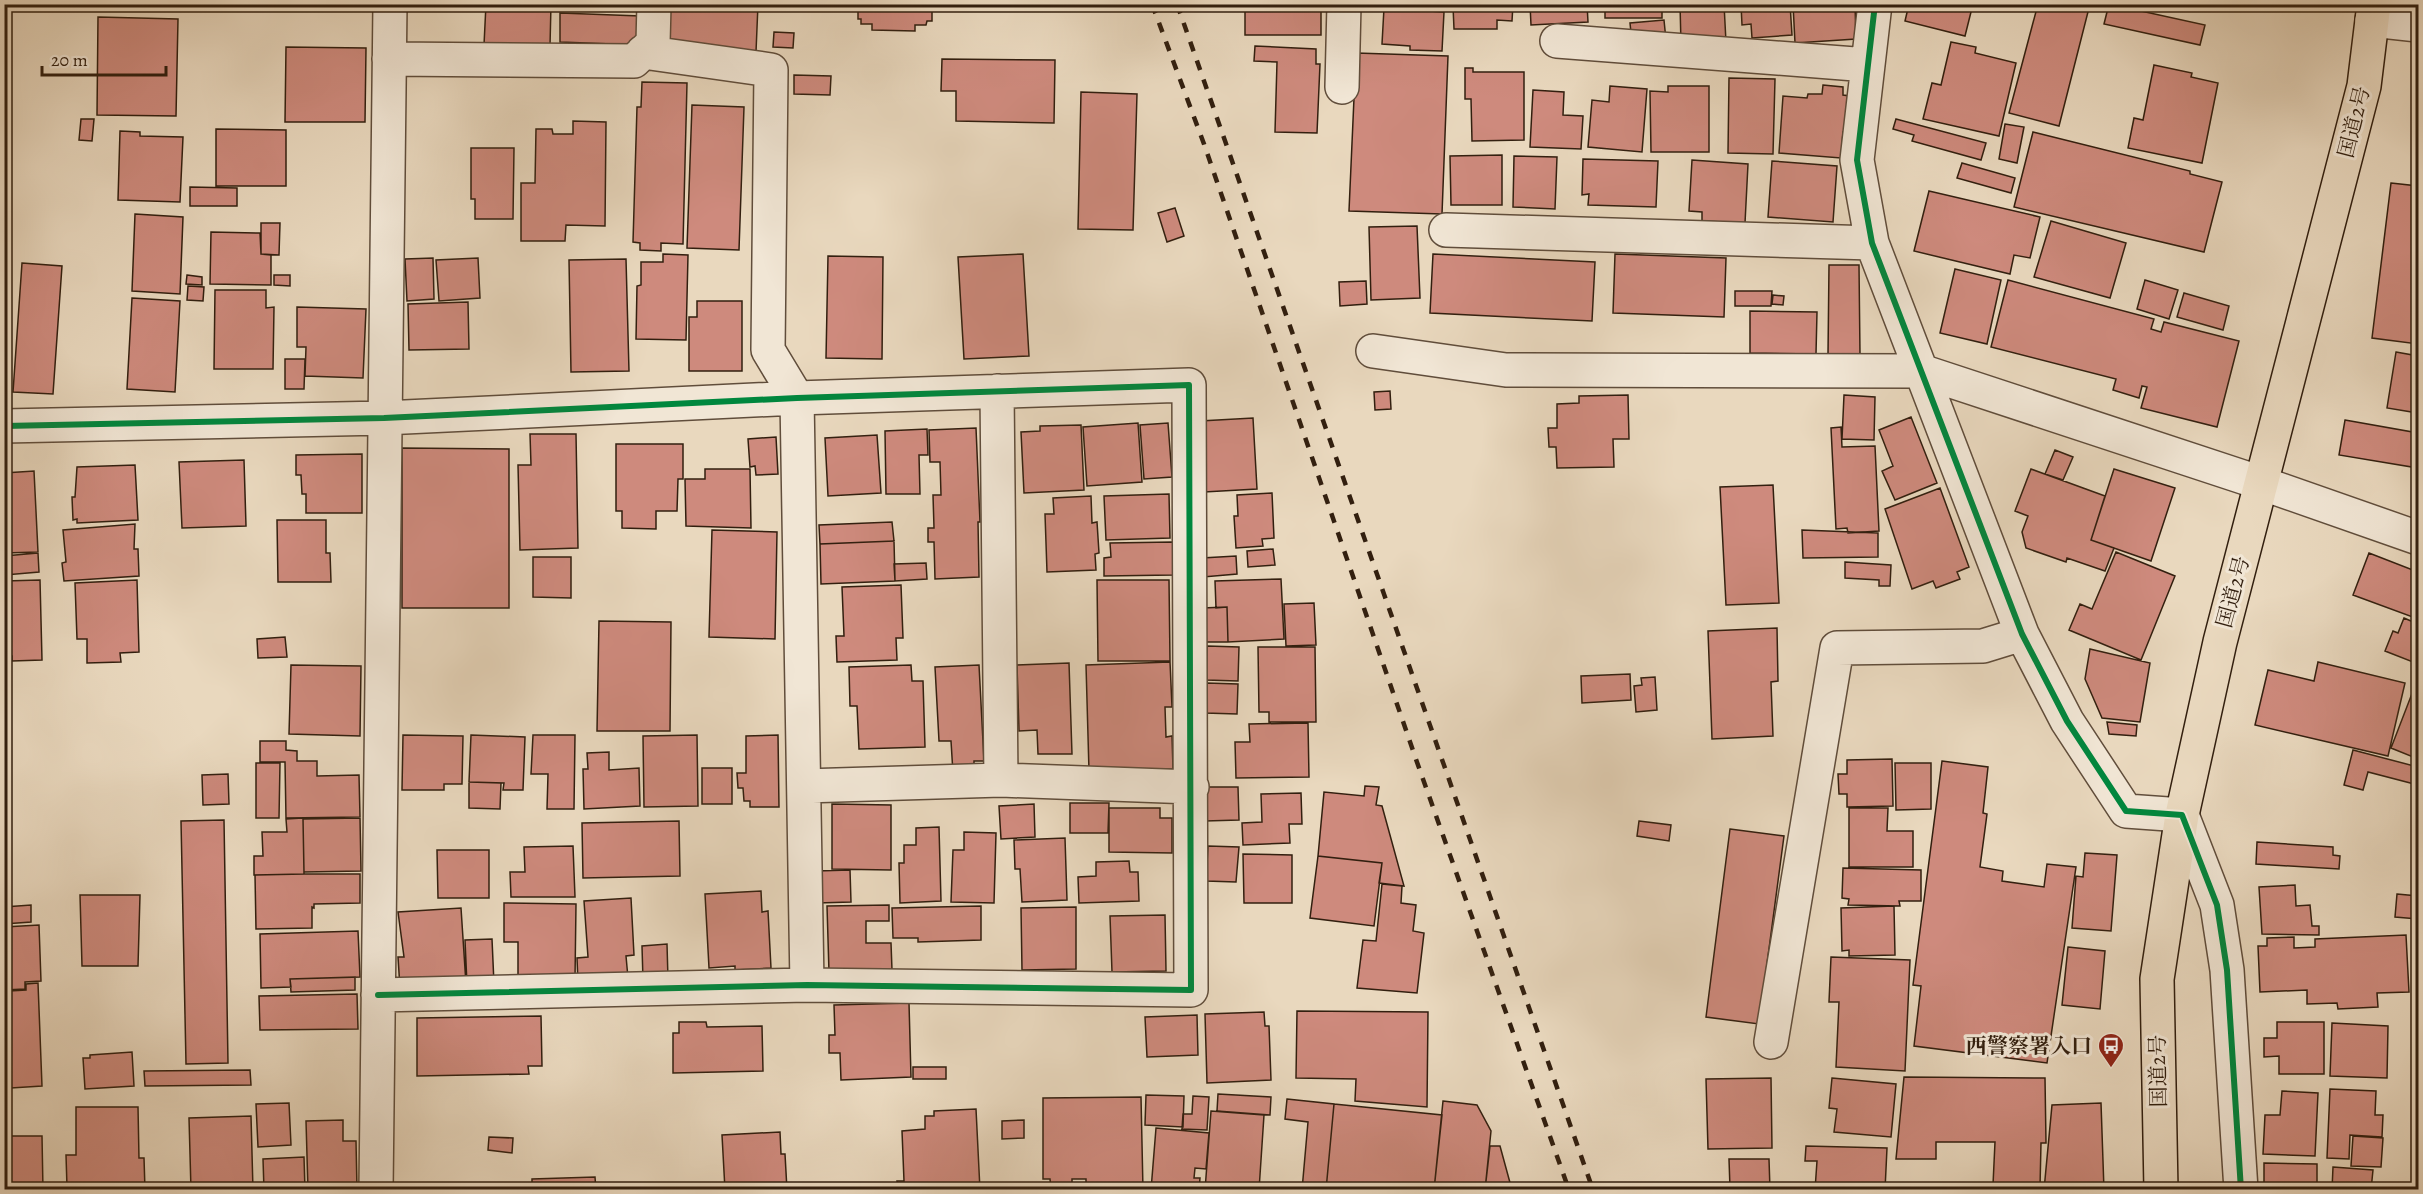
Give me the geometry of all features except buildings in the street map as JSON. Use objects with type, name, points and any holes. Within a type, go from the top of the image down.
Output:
[{"type":"highway","name":"国道2号","points":[[2161,1190],[2157,979],[2182,815],[2220,642],[2364,86],[2373,12]]},
{"type":"street","points":[[376,1190],[390,4]]},
{"type":"street","points":[[389,59],[634,61],[653,43],[654,4]]},
{"type":"street","points":[[1342,87],[1344,4]]},
{"type":"street","points":[[1875,4],[1857,159],[1872,243],[2022,634],[2067,722],[2126,811],[2182,815],[2217,905],[2228,970],[2241,1190]]},
{"type":"street","points":[[2373,12],[2418,26]]},
{"type":"street","points":[[1557,41],[1868,65]]},
{"type":"street","points":[[643,52],[771,70],[768,350],[797,398],[807,985]]},
{"type":"street","points":[[1446,230],[1872,243]]},
{"type":"street","points":[[1373,351],[1506,370],[1921,371],[2261,483],[2418,538]]},
{"type":"street","points":[[4,426],[384,418],[797,398],[1189,385],[1191,990],[807,985],[378,995]]},
{"type":"street","points":[[997,391],[1001,780]]},
{"type":"street","points":[[1771,1042],[1837,648],[1983,646],[2022,634]]},
{"type":"street","points":[[804,786],[1001,780],[1192,788]]},
{"type":"railway","points":[[1152,4],[1204,144],[1418,765],[1569,1190]]},
{"type":"railway","points":[[1177,4],[1593,1190]]},
{"type":"cycle path","points":[[1875,4],[1857,160],[1872,243],[2022,634],[2067,721],[2126,811],[2182,815],[2217,905],[2227,970],[2241,1190]]},
{"type":"cycle path","points":[[4,426],[384,418],[797,398],[1189,385],[1191,990],[807,985],[378,995]]},
{"type":"place","name":"西警察署入口","points":[[2111,1069]]}]
